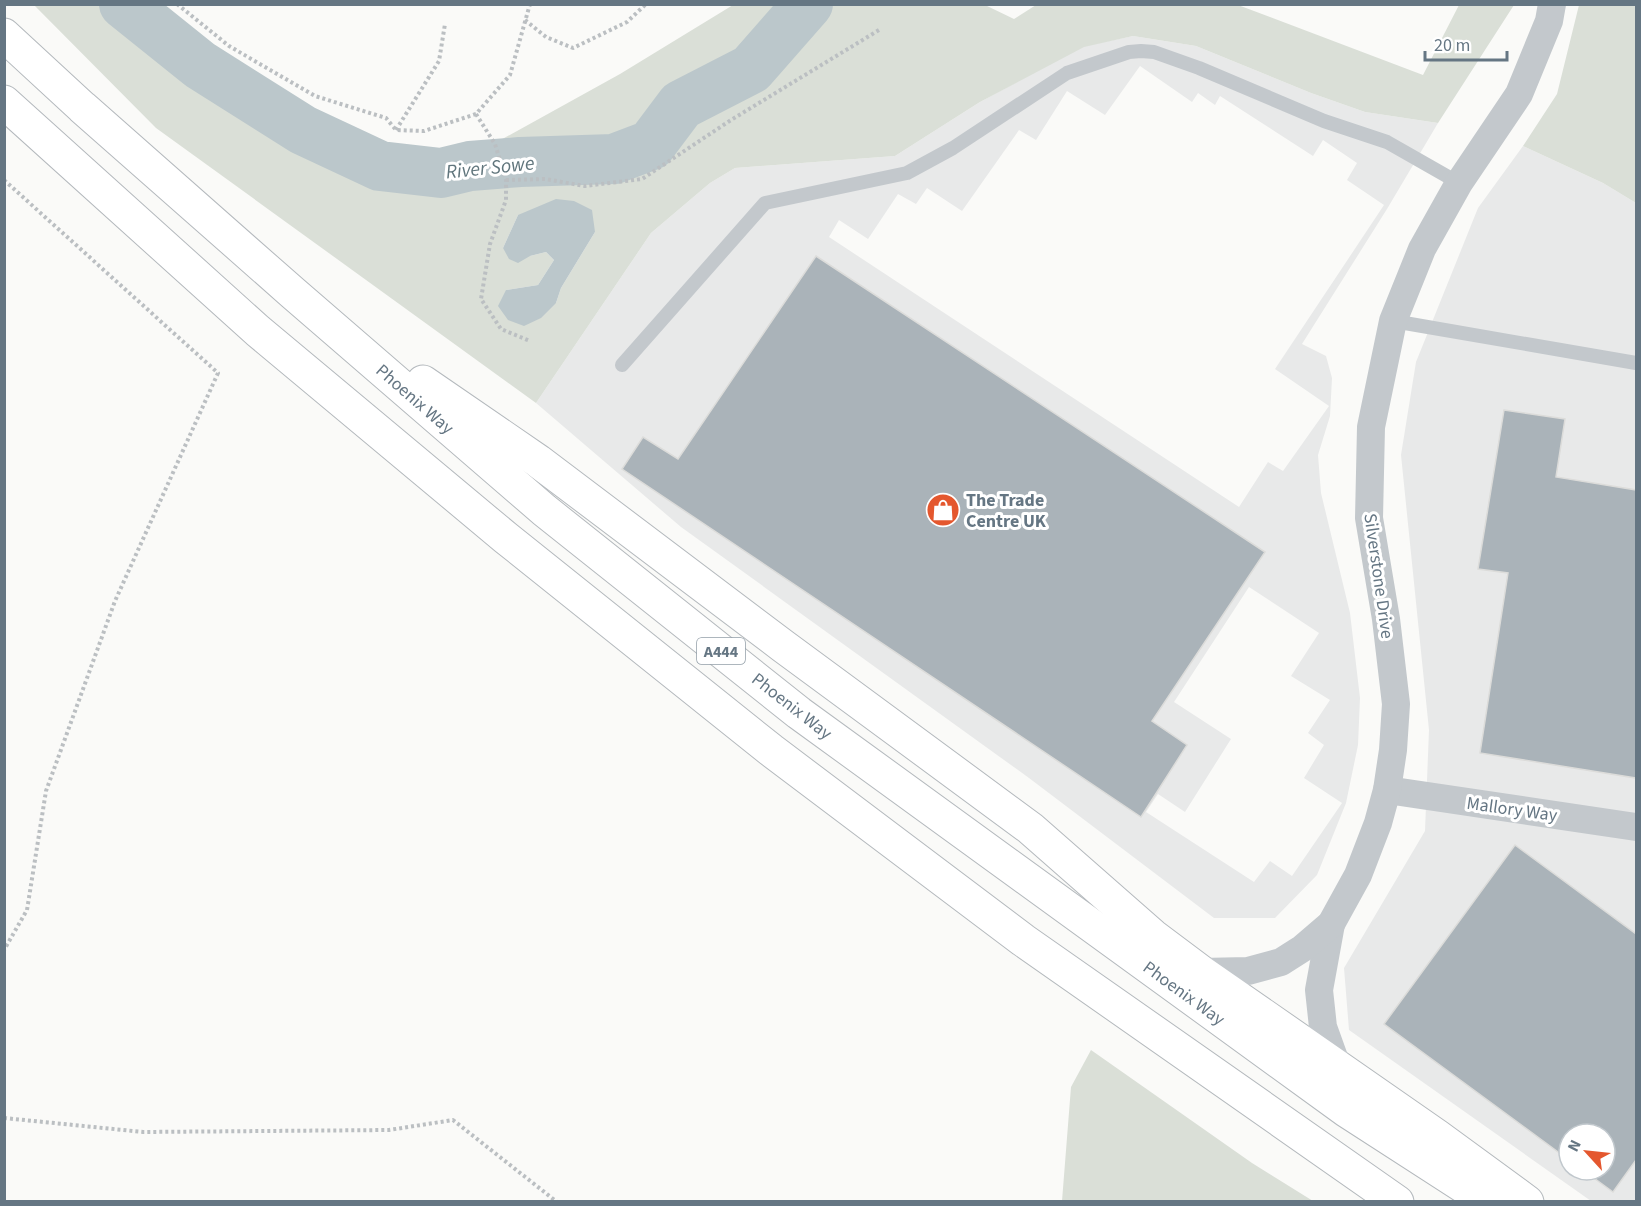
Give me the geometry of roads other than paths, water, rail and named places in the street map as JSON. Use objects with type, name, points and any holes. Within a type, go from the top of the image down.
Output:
[{"type":"highway","name":"Phoenix Way","points":[[4,35],[293,293],[544,510],[799,712],[1347,1111],[1488,1202]]},
{"type":"highway","name":"A444","points":[[4,102],[258,331],[506,538],[771,750],[1023,940],[1397,1202]]},
{"type":"highway","points":[[293,293],[538,461],[783,646],[1030,828],[1153,936],[1201,972],[1527,1202]]},
{"type":"street","name":"Silverstone Drive","points":[[1201,972],[1248,971],[1281,962],[1303,948],[1331,924],[1358,875],[1378,823],[1387,790],[1393,750],[1396,704],[1386,619],[1369,518],[1371,427],[1393,321],[1422,249],[1459,183],[1518,94],[1549,21],[1552,4]]},
{"type":"street","name":"Mallory Way","points":[[1387,790],[1636,827]]},
{"type":"street","points":[[1331,924],[1319,990],[1323,1026],[1337,1066]]},
{"type":"lane","points":[[622,365],[765,203],[907,173],[952,148],[1066,72],[1129,52],[1154,52],[1199,68],[1324,120],[1388,142],[1459,183]]},
{"type":"lane","points":[[1393,321],[1636,363]]},
{"type":"waterway","name":"River Sowe","points":[[124,4],[200,65],[303,130],[380,166],[441,173],[470,166],[614,159],[651,145],[681,105],[751,69],[808,4]]},
{"type":"place","name":"The Trade Centre UK","points":[[943,510]]}]
